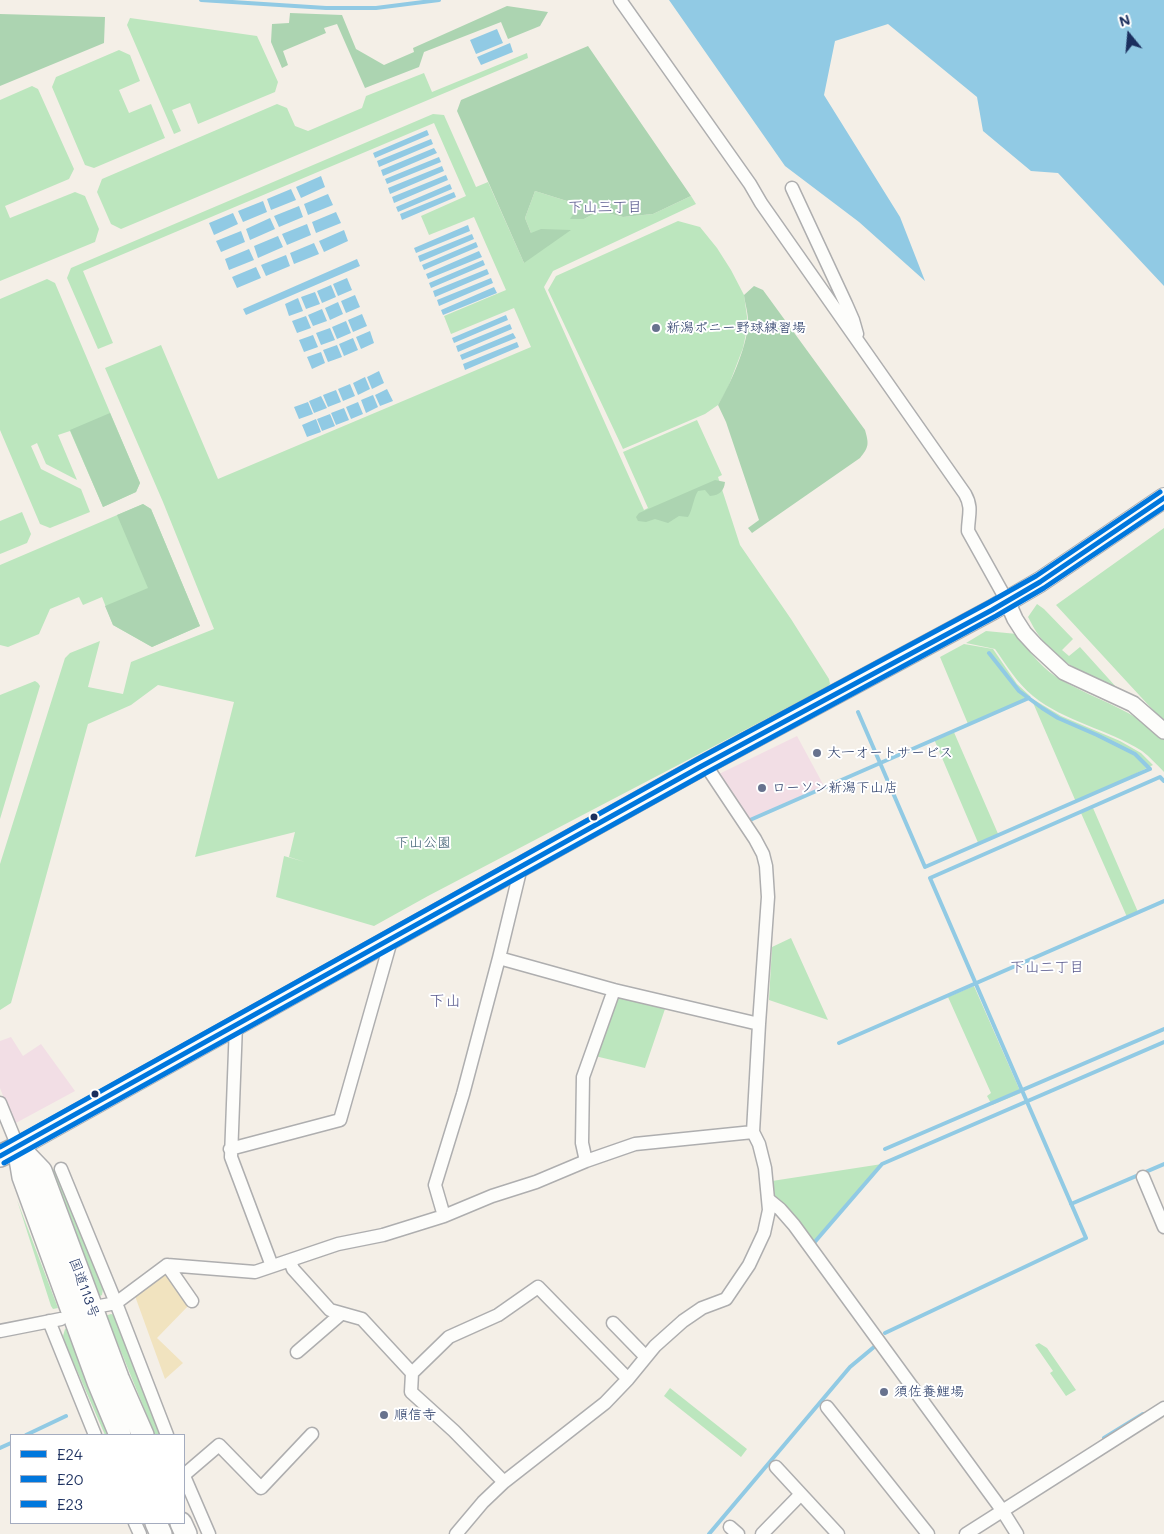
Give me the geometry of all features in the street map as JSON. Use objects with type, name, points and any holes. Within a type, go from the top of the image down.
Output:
[{"type":"highway","name":"国道113号","points":[[9,1151],[22,1177],[98,1382],[120,1434]]},
{"type":"highway","name":"国道113号","points":[[9,1151],[41,1171],[118,1378],[143,1434]]},
{"type":"main road","points":[[9,1151],[705,764],[1040,582],[1164,498]]},
{"type":"street","points":[[620,0],[965,494],[970,508],[968,531],[1024,633],[1064,672],[1133,704],[1164,731]]},
{"type":"street","points":[[792,188],[853,320],[859,343]]},
{"type":"street","points":[[456,1534],[483,1502],[504,1482],[604,1403],[655,1346],[683,1320],[702,1308],[726,1299],[749,1265],[764,1233],[769,1200],[765,1168],[759,1144],[753,1132],[768,897],[766,866],[763,854],[755,838],[705,764]]},
{"type":"street","points":[[444,1216],[435,1185],[463,1094],[521,867]]},
{"type":"street","points":[[230,1149],[340,1120],[392,937]]},
{"type":"street","points":[[499,958],[614,990],[759,1024]]},
{"type":"street","points":[[586,1161],[582,1143],[583,1077],[614,990]]},
{"type":"street","points":[[236,1024],[231,1157],[272,1266]]},
{"type":"street","points":[[0,1103],[9,1151]]},
{"type":"street","points":[[100,1306],[116,1303],[167,1265],[255,1272],[338,1244],[383,1235],[444,1216],[492,1196],[536,1182],[586,1161],[635,1144],[753,1132]]},
{"type":"street","points":[[61,1169],[167,1434]]},
{"type":"street","points":[[1143,1177],[1161,1210],[1164,1227]]},
{"type":"street","points":[[769,1200],[794,1225],[1002,1510],[1017,1534]]},
{"type":"street","points":[[290,1261],[293,1269],[330,1310],[362,1319],[412,1373]]},
{"type":"street","points":[[167,1265],[192,1301]]},
{"type":"street","points":[[504,1482],[454,1431],[411,1392],[412,1373],[449,1337],[498,1315],[538,1287],[628,1378]]},
{"type":"street","points":[[297,1352],[341,1314]]},
{"type":"street","points":[[0,1331],[55,1320],[95,1434]]},
{"type":"street","points":[[613,1323],[646,1357]]},
{"type":"street","points":[[827,1407],[928,1534]]},
{"type":"street","points":[[966,1534],[1164,1408]]},
{"type":"street","points":[[185,1474],[219,1445],[261,1488],[312,1434]]},
{"type":"street","points":[[776,1467],[838,1534]]},
{"type":"street","points":[[185,1477],[209,1534]]},
{"type":"street","points":[[762,1534],[801,1494]]},
{"type":"shaded area","points":[[797,736],[824,786],[749,819],[719,774]]},
{"type":"shaded area","points":[[11,1037],[23,1056],[41,1044],[75,1091],[14,1124],[0,1088],[0,1041]]},
{"type":"green space","points":[[507,6],[548,12],[540,26],[508,39],[501,22],[424,52],[419,67],[365,88],[337,24],[324,28],[326,33],[283,51],[288,65],[282,68],[271,42],[272,24],[289,23],[290,13],[342,15],[356,49],[384,65],[414,52],[413,48]]},
{"type":"green space","points":[[0,14],[105,17],[104,43],[0,86]]},
{"type":"green space","points":[[130,18],[257,36],[278,82],[275,92],[198,124],[190,103],[172,110],[181,131],[174,134],[127,25]]},
{"type":"green space","points":[[588,46],[691,196],[653,214],[623,217],[599,211],[584,219],[570,219],[576,210],[567,201],[535,191],[525,218],[531,233],[541,229],[571,230],[524,263],[457,111],[461,100]]},
{"type":"green space","points":[[119,50],[130,55],[140,81],[119,90],[129,113],[151,104],[165,138],[94,168],[85,165],[52,87],[56,77]]},
{"type":"green space","points":[[527,53],[528,58],[121,229],[111,224],[97,192],[102,179],[277,104],[287,108],[295,126],[308,131],[362,108],[366,96],[424,73],[432,92]]},
{"type":"green space","points":[[32,86],[38,89],[74,169],[69,179],[5,206],[10,218],[75,192],[85,196],[99,229],[95,242],[0,281],[0,100]]},
{"type":"green space","name":"下山公園","points":[[433,114],[444,115],[476,187],[488,182],[524,263],[531,233],[525,218],[535,191],[567,201],[576,210],[571,219],[584,219],[599,211],[623,217],[653,214],[691,196],[696,204],[553,271],[544,287],[644,510],[648,508],[623,452],[697,420],[722,475],[718,477],[740,545],[791,619],[829,679],[830,684],[374,926],[276,897],[284,856],[305,862],[289,857],[295,832],[195,857],[234,702],[158,685],[131,705],[88,724],[11,1003],[0,1010],[0,864],[65,658],[70,653],[100,641],[88,687],[123,694],[131,662],[214,629],[163,502],[105,368],[161,345],[218,479],[531,347],[514,308],[451,334],[444,316],[506,290],[474,217],[429,235],[421,216],[466,196],[434,123],[83,271],[113,343],[98,349],[67,278],[71,268]]},
{"type":"green space","points":[[678,221],[700,227],[717,248],[744,295],[748,324],[743,348],[727,390],[718,405],[705,414],[623,449],[548,290],[556,276]]},
{"type":"green space","points":[[47,279],[55,283],[140,483],[136,492],[103,507],[70,431],[58,435],[77,480],[46,464],[37,443],[31,446],[41,469],[81,489],[90,512],[50,528],[40,524],[0,430],[0,299]]},
{"type":"green space","points":[[754,286],[763,290],[865,430],[868,442],[867,448],[860,458],[752,533],[748,528],[759,520],[726,422],[718,405],[741,356],[747,335],[748,321],[744,295]]},
{"type":"green space","points":[[110,413],[140,483],[136,492],[103,507],[70,430]]},
{"type":"green space","points":[[715,480],[725,482],[724,488],[719,494],[710,496],[705,490],[698,491],[688,517],[679,516],[668,523],[655,519],[646,522],[638,521],[636,517],[639,513]]},
{"type":"green space","points":[[143,504],[151,509],[200,626],[152,647],[113,625],[102,597],[83,605],[79,597],[50,609],[39,634],[8,647],[0,645],[0,565]]},
{"type":"green space","points":[[143,504],[151,509],[200,626],[152,647],[113,625],[105,606],[148,588],[117,515]]},
{"type":"green space","points":[[22,512],[31,534],[27,543],[0,554],[0,521]]},
{"type":"green space","points":[[1164,528],[1164,722],[1056,605]]},
{"type":"green space","points":[[1037,604],[1073,639],[1062,650],[1069,656],[1080,647],[1117,688],[1075,668],[1056,655],[1037,632],[1028,617]]},
{"type":"green space","points":[[986,631],[1017,634],[1037,660],[1056,677],[1128,713],[1153,729],[1164,738],[1164,772],[1151,758],[1129,743],[1045,705],[1027,691],[1017,680],[995,649],[966,643]]},
{"type":"green space","points":[[964,644],[993,649],[1017,684],[1030,696],[968,724],[940,657]]},
{"type":"green space","points":[[35,681],[40,686],[0,819],[0,695]]},
{"type":"green space","points":[[1031,698],[1061,716],[1120,741],[1141,753],[1153,765],[1076,802]]},
{"type":"green space","points":[[953,730],[999,836],[979,845],[934,739]]},
{"type":"green space","points":[[1093,808],[1138,912],[1127,917],[1081,813]]},
{"type":"green space","points":[[791,938],[828,1020],[769,1000],[772,947]]},
{"type":"green space","points":[[974,986],[1021,1093],[992,1105],[987,1096],[991,1093],[948,997]]},
{"type":"green space","points":[[616,994],[666,1006],[645,1068],[595,1056]]},
{"type":"green space","points":[[882,1164],[813,1244],[779,1199],[774,1197],[772,1181]]},
{"type":"green space","points":[[54,1169],[103,1289],[102,1295],[98,1297],[51,1170]]},
{"type":"green space","points":[[17,1200],[58,1308],[53,1309],[51,1306]]},
{"type":"green space","points":[[114,1315],[161,1434],[155,1434],[105,1316]]},
{"type":"green space","points":[[67,1328],[113,1434],[105,1434],[65,1343],[63,1336]]},
{"type":"green space","points":[[1039,1343],[1047,1348],[1076,1390],[1066,1396],[1050,1373],[1053,1371],[1035,1345]]},
{"type":"green space","points":[[670,1388],[747,1449],[741,1457],[664,1396]]},
{"type":"sand","points":[[168,1272],[190,1304],[157,1338],[183,1363],[165,1379],[135,1296]]},
{"type":"water","points":[[669,0],[1164,0],[1164,286],[1058,173],[1031,171],[983,131],[977,97],[888,24],[835,41],[824,95],[900,217],[925,281],[859,222],[785,166]]},
{"type":"water","points":[[497,29],[503,43],[476,54],[470,40]]},
{"type":"water","points":[[510,43],[513,52],[481,65],[477,57]]},
{"type":"water","points":[[427,130],[429,135],[375,158],[373,153]]},
{"type":"water","points":[[431,139],[433,144],[379,167],[377,161]]},
{"type":"water","points":[[434,148],[437,153],[383,176],[381,170]]},
{"type":"water","points":[[439,157],[441,162],[387,184],[385,179]]},
{"type":"water","points":[[442,166],[444,171],[390,194],[388,188]]},
{"type":"water","points":[[446,175],[448,180],[394,203],[392,197]]},
{"type":"water","points":[[321,176],[325,187],[301,198],[296,187]]},
{"type":"water","points":[[450,184],[452,189],[398,212],[396,207]]},
{"type":"water","points":[[291,189],[296,200],[271,210],[267,199]]},
{"type":"water","points":[[454,192],[456,197],[402,220],[400,214]]},
{"type":"water","points":[[328,194],[333,205],[308,215],[304,204]]},
{"type":"water","points":[[263,201],[267,212],[243,222],[238,211]]},
{"type":"water","points":[[299,206],[303,217],[279,227],[274,216]]},
{"type":"water","points":[[336,212],[341,223],[316,233],[312,222]]},
{"type":"water","points":[[233,213],[238,224],[214,235],[209,223]]},
{"type":"water","points":[[270,218],[275,229],[250,240],[246,229]]},
{"type":"water","points":[[307,224],[311,235],[287,245],[282,234]]},
{"type":"water","points":[[468,225],[470,231],[416,253],[414,248]]},
{"type":"water","points":[[344,230],[348,241],[324,252],[319,241]]},
{"type":"water","points":[[241,231],[245,242],[221,252],[216,241]]},
{"type":"water","points":[[472,234],[474,239],[420,262],[418,256]]},
{"type":"water","points":[[278,236],[283,247],[258,258],[254,246]]},
{"type":"water","points":[[476,242],[478,247],[424,270],[422,265]]},
{"type":"water","points":[[314,243],[319,254],[294,264],[290,253]]},
{"type":"water","points":[[249,249],[254,260],[229,270],[225,259]]},
{"type":"water","points":[[479,251],[482,257],[428,279],[426,274]]},
{"type":"water","points":[[286,255],[290,266],[266,276],[261,265]]},
{"type":"water","points":[[357,259],[360,266],[246,315],[243,309]]},
{"type":"water","points":[[483,260],[485,265],[431,288],[429,283]]},
{"type":"water","points":[[256,267],[261,278],[237,288],[232,277]]},
{"type":"water","points":[[487,269],[489,274],[435,297],[433,291]]},
{"type":"water","points":[[347,278],[352,290],[338,296],[333,284]]},
{"type":"water","points":[[491,278],[493,283],[439,306],[437,300]]},
{"type":"water","points":[[331,285],[336,297],[322,303],[317,291]]},
{"type":"water","points":[[494,287],[497,293],[443,315],[441,310]]},
{"type":"water","points":[[315,292],[320,304],[306,309],[301,297]]},
{"type":"water","points":[[355,295],[360,307],[346,313],[341,301]]},
{"type":"water","points":[[298,298],[303,311],[289,316],[285,304]]},
{"type":"water","points":[[338,302],[343,314],[330,320],[325,308]]},
{"type":"water","points":[[322,309],[327,321],[313,326],[308,315]]},
{"type":"water","points":[[362,314],[367,326],[353,332],[348,320]]},
{"type":"water","points":[[506,315],[508,320],[454,343],[452,338]]},
{"type":"water","points":[[306,316],[311,328],[297,333],[292,321]]},
{"type":"water","points":[[346,321],[351,333],[337,339],[332,327]]},
{"type":"water","points":[[510,324],[512,329],[458,352],[456,346]]},
{"type":"water","points":[[330,328],[335,340],[321,345],[316,333]]},
{"type":"water","points":[[370,331],[374,343],[361,349],[356,337]]},
{"type":"water","points":[[513,333],[516,338],[462,360],[460,355]]},
{"type":"water","points":[[313,335],[318,347],[304,352],[299,340]]},
{"type":"water","points":[[353,338],[358,350],[344,356],[339,344]]},
{"type":"water","points":[[517,342],[519,347],[465,370],[463,364]]},
{"type":"water","points":[[337,345],[342,357],[328,362],[323,350]]},
{"type":"water","points":[[321,352],[325,363],[312,369],[307,357]]},
{"type":"water","points":[[379,371],[384,383],[372,389],[367,377]]},
{"type":"water","points":[[365,377],[370,389],[358,395],[353,383]]},
{"type":"water","points":[[350,384],[355,396],[343,401],[338,389]]},
{"type":"water","points":[[387,389],[393,401],[380,406],[375,395]]},
{"type":"water","points":[[336,390],[341,402],[328,407],[323,395]]},
{"type":"water","points":[[373,395],[378,407],[366,413],[361,400]]},
{"type":"water","points":[[321,396],[327,408],[314,413],[309,401]]},
{"type":"water","points":[[308,402],[313,414],[299,419],[294,407]]},
{"type":"water","points":[[358,402],[363,414],[351,419],[346,407]]},
{"type":"water","points":[[344,408],[349,420],[336,425],[331,413]]},
{"type":"water","points":[[330,414],[335,426],[322,431],[317,419]]},
{"type":"water","points":[[316,419],[321,432],[307,437],[302,425]]},
{"type":"waterway","points":[[201,0],[326,8],[376,8],[439,0]]},
{"type":"waterway","points":[[858,712],[925,867],[1150,769],[1135,754],[1058,718],[1042,708],[1019,691],[989,653]]},
{"type":"waterway","points":[[750,820],[1029,698]]},
{"type":"waterway","points":[[885,1333],[1086,1238],[930,878],[1160,777],[1164,781]]},
{"type":"waterway","points":[[839,1043],[1164,901]]},
{"type":"waterway","points":[[885,1149],[1164,1029]]},
{"type":"waterway","points":[[813,1244],[882,1164],[1164,1042]]},
{"type":"waterway","points":[[1071,1204],[1164,1164]]},
{"type":"waterway","points":[[709,1534],[850,1367],[874,1347]]},
{"type":"waterway","points":[[1104,1438],[1143,1414]]},
{"type":"waterway","points":[[28,1434],[66,1416]]},
{"type":"waterway","points":[[0,1448],[10,1443]]},
{"type":"transit line","name":"E23","points":[[0,1147],[696,760],[1036,576],[1160,492]]},
{"type":"transit line","name":"E24","points":[[0,1156],[700,767],[992,610],[1040,582],[1164,498]]},
{"type":"transit line","name":"E20","points":[[4,1163],[704,774],[996,616],[1044,588],[1164,507]]},
{"type":"place","name":"新潟ポニー野球練習場","points":[[656,328]]},
{"type":"place","name":"大一オートサービス","points":[[817,753]]},
{"type":"place","name":"ローソン新潟下山店","points":[[762,788]]},
{"type":"place","name":"須佐養鯉場","points":[[884,1392]]},
{"type":"place","name":"順信寺","points":[[384,1415]]},
{"type":"district","name":"下山三丁目","points":[[605,207]]},
{"type":"district","name":"下山二丁目","points":[[1047,967]]},
{"type":"district","name":"下山","points":[[445,1001]]}]
